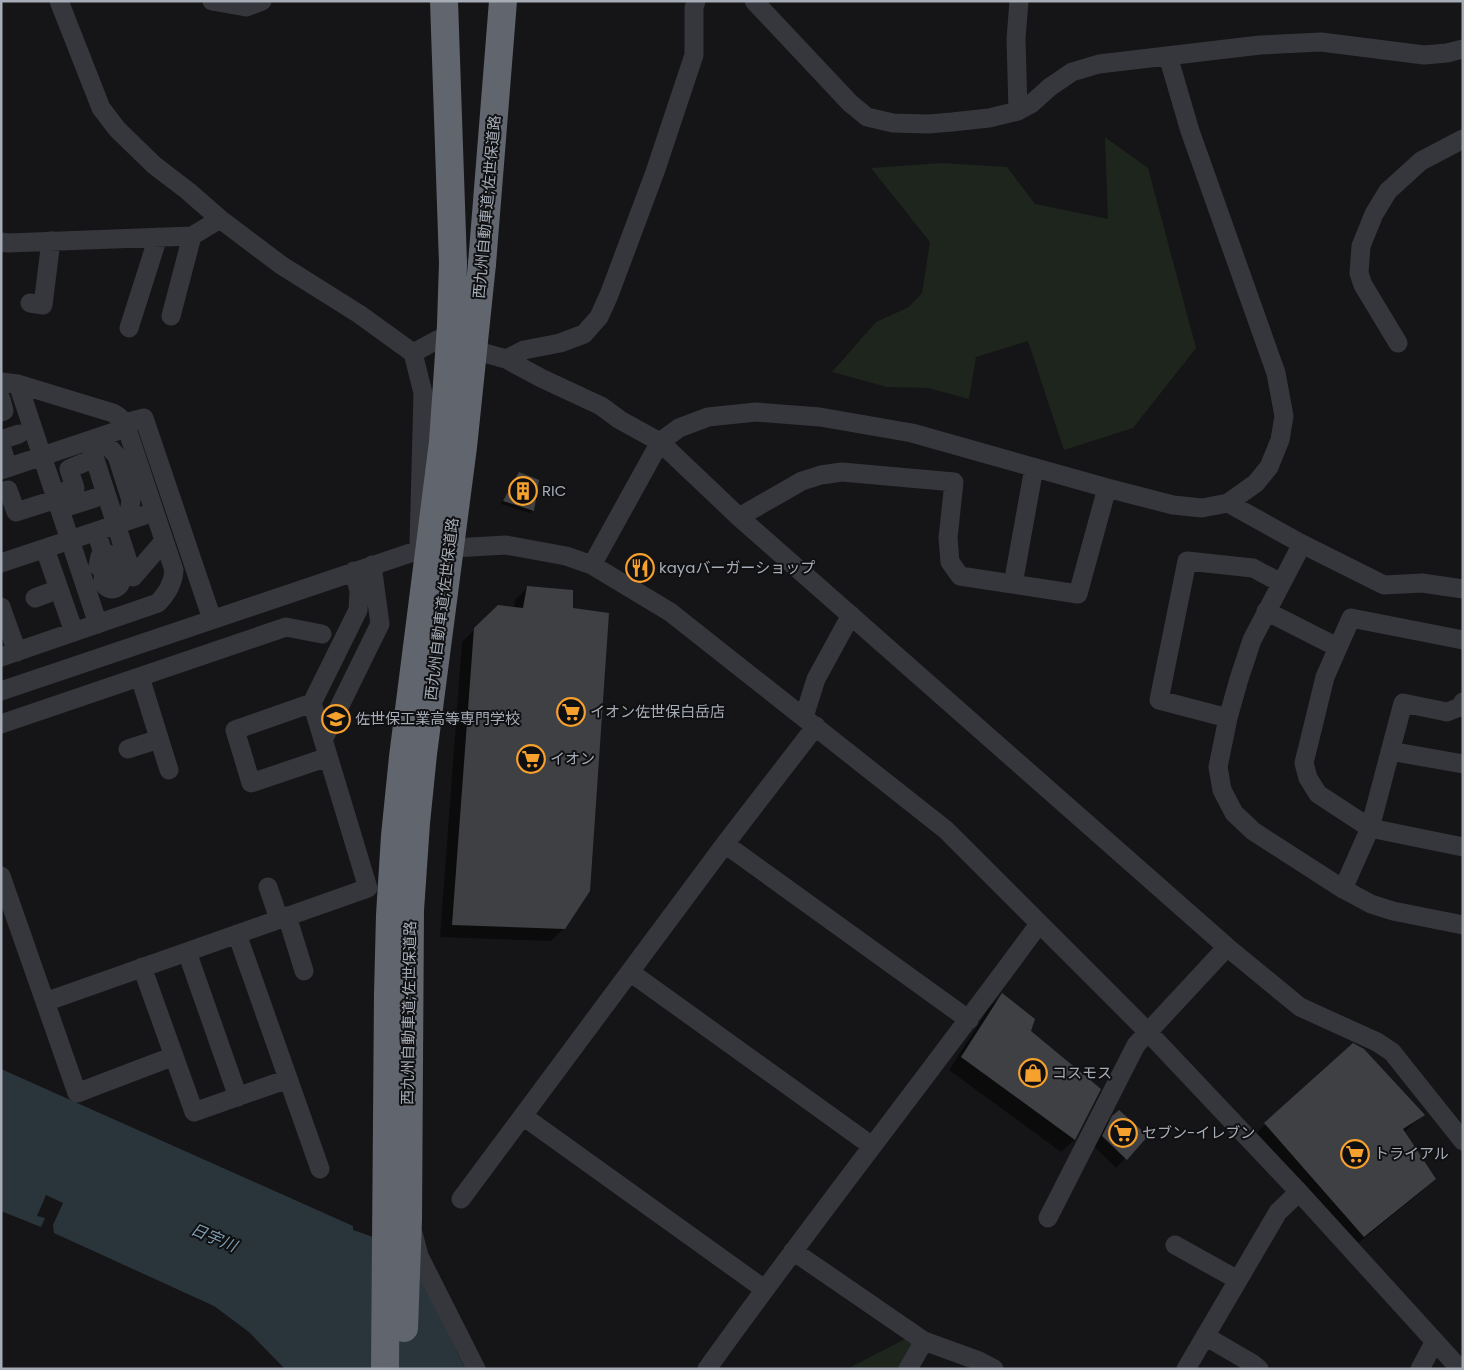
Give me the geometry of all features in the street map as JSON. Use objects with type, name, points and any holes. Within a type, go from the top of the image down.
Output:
[{"type":"highway","name":"西九州自動車道;佐世保道路","points":[[385,1369],[388,994],[392,885],[403,756],[443,442],[451,325],[453,263],[444,1]]},
{"type":"highway","name":"西九州自動車道;佐世保道路","points":[[403,1369],[408,1220],[410,910],[416,823],[423,754],[463,447],[482,264],[503,1]]},
{"type":"street","points":[[59,1],[101,108],[117,129],[154,165],[220,219],[282,265],[359,314],[413,353],[423,393],[418,550],[406,794],[397,1172],[396,1369]]},
{"type":"street","points":[[212,1],[246,7],[262,1]]},
{"type":"street","points":[[506,359],[524,350],[560,342],[584,334],[598,316],[609,295],[656,172],[694,55],[694,8],[696,1]]},
{"type":"street","points":[[754,1],[850,103],[867,116],[892,123],[928,124],[989,118],[1018,111],[1031,104],[1050,87],[1072,72],[1099,64],[1260,45],[1321,42],[1424,55],[1447,53],[1463,49]]},
{"type":"street","points":[[1018,111],[1016,39],[1019,1]]},
{"type":"street","points":[[592,565],[660,442],[680,428],[708,417],[756,412],[820,417],[912,433],[1173,505],[1202,508],[1228,503],[1256,483],[1269,467],[1280,440],[1284,416],[1276,373],[1190,131],[1168,56]]},
{"type":"street","points":[[1398,343],[1363,285],[1359,273],[1362,246],[1374,214],[1388,191],[1421,161],[1463,139]]},
{"type":"street","points":[[1,242],[192,236],[220,219]]},
{"type":"street","points":[[171,316],[192,236]]},
{"type":"street","points":[[129,328],[158,237]]},
{"type":"street","points":[[30,303],[43,305],[51,241]]},
{"type":"street","points":[[413,353],[437,340],[506,359],[541,378],[601,406],[620,420],[660,442],[739,517],[1228,947],[1300,1007],[1377,1042],[1392,1052],[1463,1141]]},
{"type":"street","points":[[10,383],[113,414],[119,417],[126,426],[135,482],[131,500],[111,526],[101,569],[98,624]]},
{"type":"street","points":[[10,383],[42,456],[71,540],[101,569],[124,615]]},
{"type":"street","points":[[1,399],[4,411],[1,412]]},
{"type":"street","points":[[1,446],[5,469],[88,441],[144,418],[212,620]]},
{"type":"street","points":[[88,441],[83,463],[96,498],[111,526],[133,577],[164,541]]},
{"type":"street","points":[[2,614],[9,654],[158,603],[168,592],[173,580],[174,570],[154,512],[117,456],[88,441]]},
{"type":"street","points":[[88,441],[111,526]]},
{"type":"street","points":[[57,501],[75,488],[69,469],[83,463]]},
{"type":"street","points":[[1013,584],[1034,468]]},
{"type":"street","points":[[739,517],[802,482],[821,475],[842,472],[954,482],[948,538],[950,562],[960,576],[1078,594],[1107,488]]},
{"type":"street","points":[[1,492],[8,490],[16,512],[57,501],[96,498]]},
{"type":"street","points":[[1228,503],[1302,544],[1384,585],[1422,583],[1463,589]]},
{"type":"street","points":[[1,563],[154,512]]},
{"type":"street","points":[[1302,544],[1280,582],[1247,655],[1228,718],[1218,768],[1222,790],[1234,813],[1253,831],[1342,889],[1371,904],[1393,911],[1463,925]]},
{"type":"street","points":[[1,690],[418,550],[506,546],[566,556],[592,565],[670,612],[946,830],[1148,1032],[1299,1192],[1460,1369]]},
{"type":"street","points":[[45,549],[74,632]]},
{"type":"street","points":[[1228,718],[1159,700],[1187,561],[1253,568],[1280,582]]},
{"type":"street","points":[[312,703],[235,730],[251,783],[325,748],[380,624],[372,565]]},
{"type":"street","points":[[45,1002],[368,888],[312,703],[358,610],[359,591],[354,571]]},
{"type":"street","points":[[35,598],[59,589]]},
{"type":"street","points":[[1266,611],[1337,647]]},
{"type":"street","points":[[461,1199],[725,844],[810,722],[816,679],[851,614]]},
{"type":"street","points":[[1463,640],[1351,618],[1324,677],[1304,762],[1308,778],[1318,794],[1370,828],[1463,847]]},
{"type":"street","points":[[1,724],[286,627],[322,634]]},
{"type":"street","points":[[140,677],[169,770]]},
{"type":"street","points":[[1342,889],[1370,828],[1403,703],[1448,712],[1460,707],[1463,702]]},
{"type":"street","points":[[128,749],[159,739]]},
{"type":"street","points":[[1390,751],[1463,764]]},
{"type":"street","points":[[725,844],[969,1020]]},
{"type":"street","points":[[1,876],[76,1093],[174,1056]]},
{"type":"street","points":[[268,887],[283,918],[304,971]]},
{"type":"street","points":[[707,1369],[764,1289],[969,1020],[1039,924]]},
{"type":"street","points":[[237,934],[320,1169]]},
{"type":"street","points":[[1048,1218],[1136,1045],[1228,947]]},
{"type":"street","points":[[187,952],[238,1097]]},
{"type":"street","points":[[142,968],[194,1112],[288,1079]]},
{"type":"street","points":[[630,972],[872,1146]]},
{"type":"street","points":[[523,1116],[764,1289]]},
{"type":"street","points":[[397,1172],[420,1256],[476,1369]]},
{"type":"street","points":[[1186,1369],[1278,1212],[1299,1192]]},
{"type":"street","points":[[1176,1245],[1238,1280]]},
{"type":"street","points":[[793,1251],[924,1340],[979,1361],[994,1369]]},
{"type":"street","points":[[1206,1336],[1254,1364],[1259,1369]]},
{"type":"street","points":[[908,1369],[924,1340]]},
{"type":"street","points":[[1420,1369],[1435,1340]]},
{"type":"shaded area","points":[[1105,137],[1148,168],[1196,348],[1133,428],[1064,450],[1028,341],[976,357],[969,399],[928,388],[887,387],[832,372],[876,322],[909,307],[922,293],[930,242],[871,168],[942,163],[1007,167],[1035,204],[1108,219]]},
{"type":"shaded area","points":[[909,1337],[916,1343],[901,1369],[847,1369]]},
{"type":"water","name":"日宇川","points":[[1,1069],[353,1226],[353,1230],[402,1247],[415,1266],[465,1369],[285,1369],[249,1332],[214,1306],[54,1233],[53,1225],[63,1203],[46,1195],[37,1216],[45,1218],[41,1227],[1,1211]]},
{"type":"building","name":"RIC","points":[[519,472],[539,480],[534,511],[503,501]]},
{"type":"building","name":"イオン","points":[[527,586],[573,590],[573,608],[609,613],[590,891],[565,929],[452,925],[474,628],[498,605],[523,608]]},
{"type":"building","name":"コスモス","points":[[1002,993],[1035,1019],[1031,1031],[1101,1089],[1075,1140],[961,1057]]},
{"type":"building","name":"トライアル","points":[[1353,1043],[1364,1049],[1425,1115],[1403,1129],[1436,1179],[1364,1237],[1264,1123]]},
{"type":"building","name":"セブン-イレブン","points":[[1119,1110],[1148,1136],[1127,1160],[1102,1136],[1112,1116]]},
{"type":"place","name":"RIC","points":[[523,491]]},
{"type":"place","name":"kayaバーガーショップ","points":[[640,568]]},
{"type":"place","name":"イオン佐世保白岳店","points":[[571,712]]},
{"type":"place","name":"佐世保工業高等専門学校","points":[[336,719]]},
{"type":"place","name":"イオン","points":[[531,759]]},
{"type":"place","name":"コスモス","points":[[1033,1073]]},
{"type":"place","name":"セブン-イレブン","points":[[1123,1133]]},
{"type":"place","name":"トライアル","points":[[1355,1154]]}]
